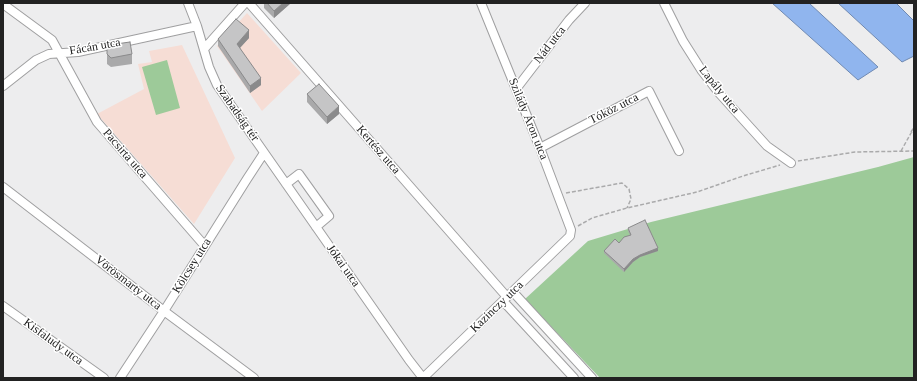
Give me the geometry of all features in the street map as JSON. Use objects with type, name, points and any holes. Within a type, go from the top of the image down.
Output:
[{"type":"street","points":[[204,49],[245,3]]},
{"type":"street","name":"Kertész utca","points":[[249,3],[508,297],[592,378]]},
{"type":"street","name":"Szilády Áron utca","points":[[481,3],[558,194],[570,233]]},
{"type":"street","name":"Nád utca","points":[[516,89],[569,20],[585,3]]},
{"type":"street","name":"Lapály utca","points":[[664,3],[683,41],[702,71],[719,93],[766,146],[791,163]]},
{"type":"street","name":"Pacsirta utca","points":[[3,4],[52,40],[97,122],[204,245]]},
{"type":"street","name":"Szabadság tér","points":[[187,4],[197,26],[209,67],[217,85],[264,153]]},
{"type":"street","name":"Fácán utca","points":[[3,86],[36,60],[49,54],[59,52],[78,52],[197,26]]},
{"type":"street","name":"Tóköz utca","points":[[540,148],[649,91],[679,151]]},
{"type":"street","name":"Jókai utca","points":[[264,153],[423,378]]},
{"type":"street","name":"Kölcsey utca","points":[[120,378],[264,153]]},
{"type":"street","points":[[286,184],[299,174],[329,216],[316,227]]},
{"type":"street","name":"Vörösmarty utca","points":[[3,187],[254,378]]},
{"type":"street","name":"Kazinczy utca","points":[[423,378],[508,297],[570,233]]},
{"type":"street","points":[[508,297],[574,378]]},
{"type":"street","name":"Kisfaludy utca","points":[[3,306],[104,378]]},
{"type":"path","points":[[900,151],[914,127]]},
{"type":"path","points":[[570,233],[592,218],[626,208],[697,192],[743,176],[791,163],[855,152],[914,151]]},
{"type":"path","points":[[558,194],[572,193],[618,183],[629,189],[631,199],[626,208]]},
{"type":"shaded area","points":[[247,13],[301,73],[262,111],[217,46]]},
{"type":"shaded area","points":[[182,45],[235,158],[194,224],[97,114],[144,89],[138,64],[152,62],[149,51]]},
{"type":"green space","points":[[167,60],[180,108],[156,115],[142,67]]},
{"type":"green space","points":[[914,157],[914,378],[600,378],[525,299],[588,241],[651,222]]},
{"type":"water","points":[[772,3],[809,3],[878,67],[858,80]]},
{"type":"water","points":[[838,3],[896,3],[914,21],[914,56],[902,62]]},
{"type":"building","points":[[267,3],[283,3],[274,11]]},
{"type":"building","points":[[236,19],[249,30],[237,44],[261,78],[250,86],[218,39]]},
{"type":"building","points":[[130,42],[132,54],[111,58],[107,54],[109,45]]},
{"type":"building","points":[[319,84],[339,106],[327,117],[307,94]]},
{"type":"building","points":[[645,220],[658,248],[633,259],[624,269],[604,251],[615,239],[619,243],[624,237],[631,235],[628,228]]}]
